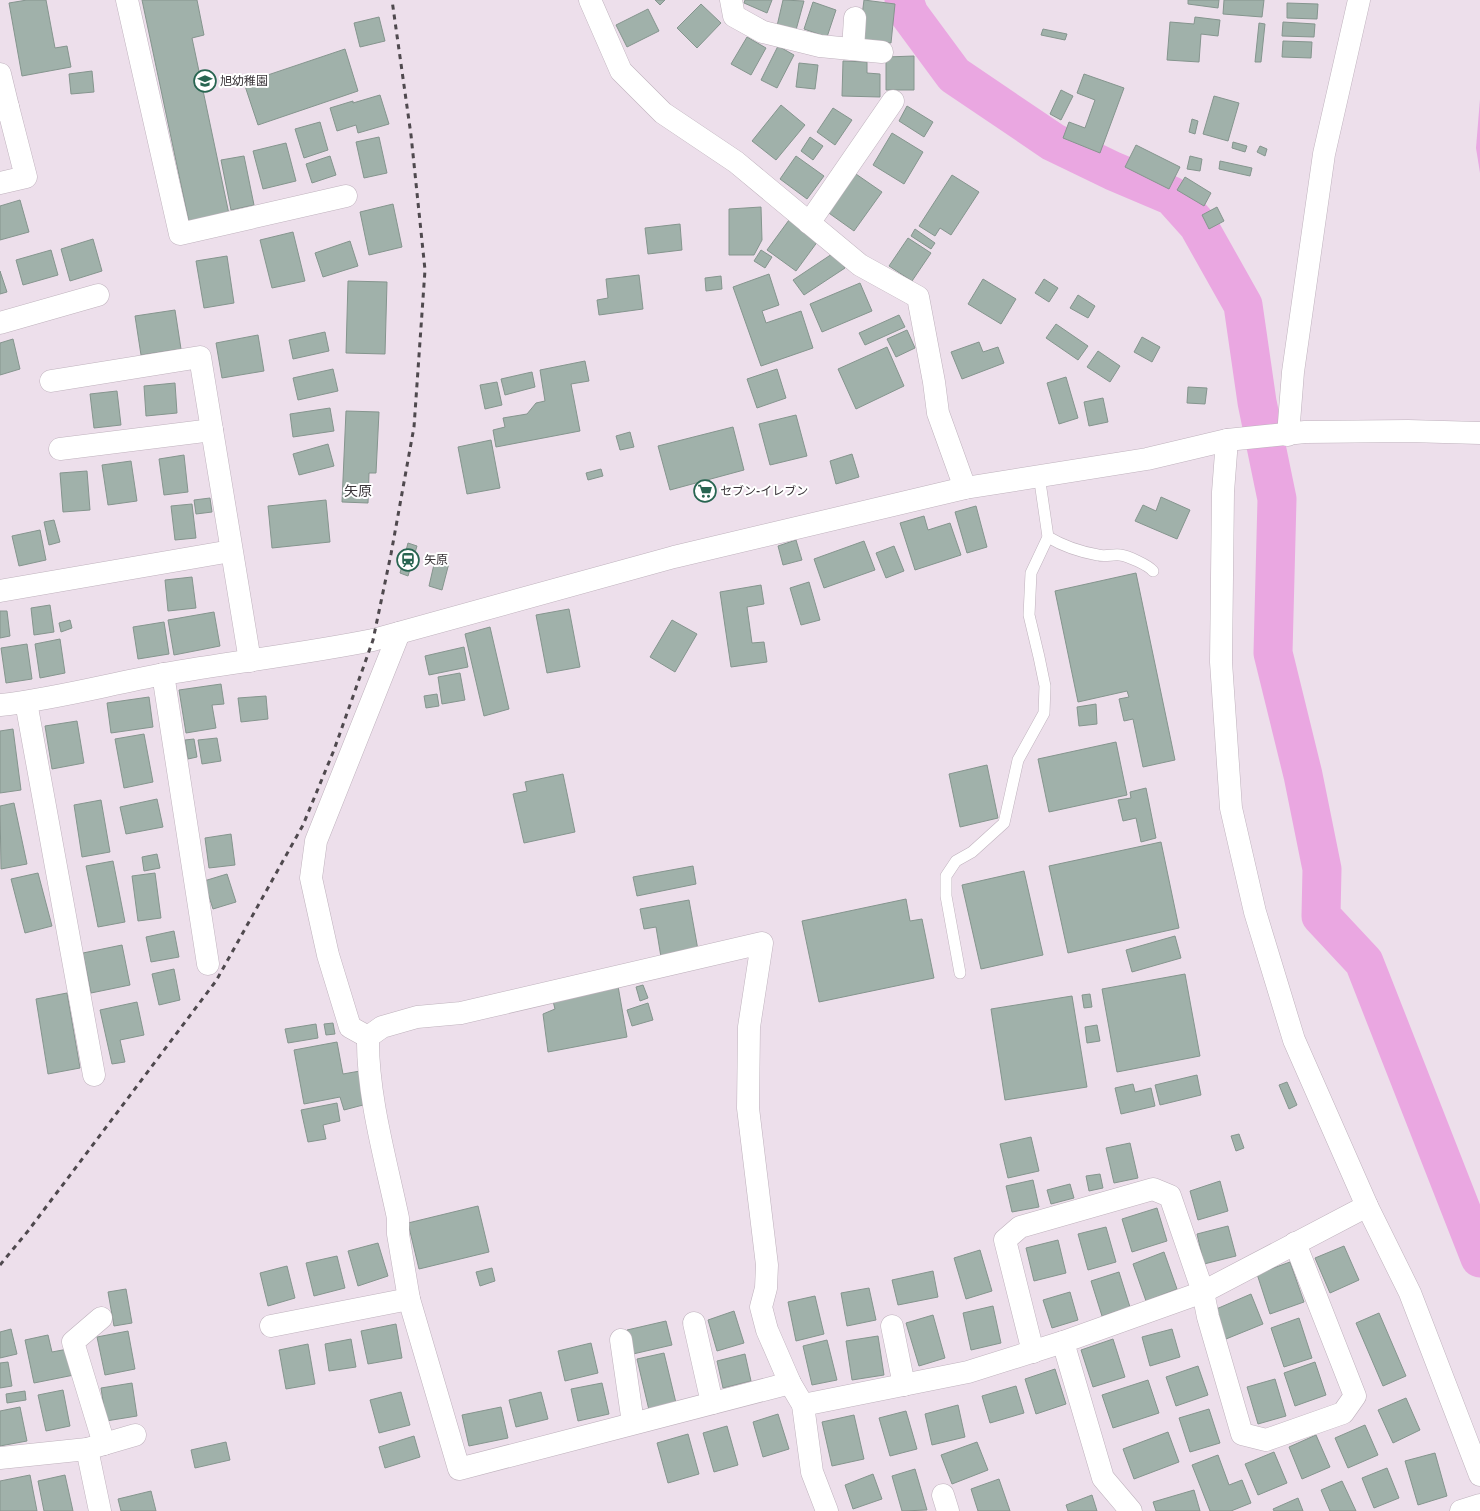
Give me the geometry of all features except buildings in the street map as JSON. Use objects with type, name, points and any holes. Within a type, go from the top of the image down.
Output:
[{"type":"street","points":[[127,0],[180,234],[346,196]]},
{"type":"street","points":[[590,0],[621,71],[663,113],[736,162],[860,265],[918,297],[934,382],[938,413],[965,488]]},
{"type":"street","points":[[731,0],[734,16],[763,32],[820,46],[882,52]]},
{"type":"street","points":[[1296,433],[1293,372],[1324,154],[1359,0]]},
{"type":"street","points":[[852,49],[855,18]]},
{"type":"street","points":[[0,74],[4,109],[26,177],[0,183]]},
{"type":"street","points":[[809,223],[893,101]]},
{"type":"street","points":[[0,323],[98,295]]},
{"type":"street","points":[[51,381],[200,357],[250,662]]},
{"type":"street","points":[[60,449],[212,430]]},
{"type":"street","points":[[0,705],[26,702],[163,674],[250,662],[373,640],[674,557],[965,488],[1147,459],[1227,440],[1296,433],[1408,431],[1480,433]]},
{"type":"street","points":[[1227,440],[1223,492],[1221,662],[1231,808],[1255,912],[1294,1040],[1367,1206],[1410,1293],[1480,1476]]},
{"type":"street","points":[[0,592],[231,550]]},
{"type":"street","points":[[368,1037],[350,1026],[328,955],[311,878],[316,841],[399,633]]},
{"type":"street","points":[[163,674],[208,964]]},
{"type":"street","points":[[26,702],[94,1075]]},
{"type":"street","points":[[368,1037],[382,1027],[417,1017],[461,1013],[762,942],[748,1027],[748,1108],[767,1266],[766,1288],[761,1307],[767,1330],[790,1383],[803,1405],[812,1472],[827,1511]]},
{"type":"street","points":[[368,1037],[368,1060],[377,1115],[398,1218],[398,1234],[409,1299],[458,1469],[790,1383]]},
{"type":"street","points":[[1033,1352],[1005,1240],[1020,1227],[1153,1189],[1170,1196],[1203,1292],[1208,1316],[1242,1434],[1266,1440],[1343,1413],[1355,1396],[1295,1243]]},
{"type":"street","points":[[803,1405],[968,1372],[1063,1342],[1203,1292],[1367,1206]]},
{"type":"street","points":[[271,1326],[409,1299]]},
{"type":"street","points":[[100,1511],[96,1446],[74,1342],[101,1318]]},
{"type":"street","points":[[694,1323],[712,1403]]},
{"type":"street","points":[[892,1326],[904,1385]]},
{"type":"street","points":[[620,1340],[633,1423]]},
{"type":"street","points":[[1063,1342],[1103,1478],[1130,1511]]},
{"type":"street","points":[[0,1458],[96,1446],[135,1435]]},
{"type":"street","points":[[1461,1511],[1480,1505]]},
{"type":"lane","points":[[960,973],[946,896],[946,876],[956,861],[972,852],[1004,823],[1018,760],[1044,713],[1045,686],[1040,657],[1029,615],[1031,573],[1048,537],[1039,476]]},
{"type":"lane","points":[[1048,537],[1062,545],[1099,556],[1120,555],[1138,561],[1150,568],[1152,571]]},
{"type":"shaded area","points":[[1480,99],[1480,173],[1476,148]]},
{"type":"waterway","points":[[904,0],[909,14],[954,75],[1053,142],[1113,171],[1172,196],[1198,225],[1243,305],[1257,402],[1277,499],[1273,653],[1303,775],[1322,869],[1321,916],[1364,962],[1480,1258]]},
{"type":"railway","points":[[0,1265],[28,1231],[216,981],[303,825],[334,750],[373,640],[391,554],[414,427],[425,270],[411,135],[392,0]]},
{"type":"place","name":"旭幼稚園","points":[[205,81]]},
{"type":"place","name":"セブン-イレブン","points":[[705,491]]},
{"type":"place","name":"矢原","points":[[408,560]]},
{"type":"district","name":"矢原","points":[[358,491]]}]
